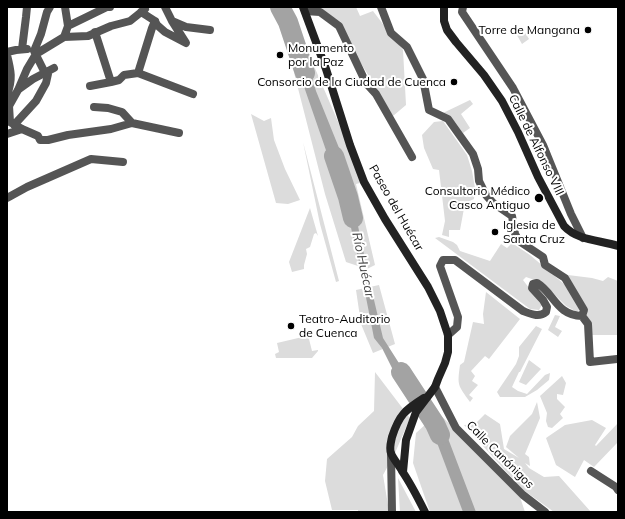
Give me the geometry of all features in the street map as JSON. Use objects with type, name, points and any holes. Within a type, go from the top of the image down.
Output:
[{"type":"street","points":[[22,49],[27,7]]},
{"type":"street","points":[[50,7],[47,12],[36,51],[18,90],[8,104],[10,122],[22,130],[38,136],[40,140],[48,140],[68,135],[111,129],[132,123],[180,133]]},
{"type":"street","points":[[64,37],[68,26],[65,7]]},
{"type":"street","points":[[68,26],[107,7],[110,7]]},
{"type":"street","points":[[7,95],[11,84],[11,72],[7,53],[22,49],[36,51],[64,37],[88,36],[111,26],[130,21],[143,9],[156,25],[165,32],[186,43],[165,7]]},
{"type":"street","points":[[381,7],[391,33],[406,47],[423,79],[429,110],[448,119],[473,154],[478,169],[479,181],[486,195],[493,203],[512,216],[515,234],[519,241],[544,257],[545,265],[565,278],[584,310],[582,316]]},
{"type":"street","name":"Calle de Alfonso VIII","points":[[444,7],[444,21],[450,36],[484,75],[502,101],[538,177],[568,230],[583,238],[618,246]]},
{"type":"street","points":[[463,7],[462,12],[513,88],[542,145],[571,214],[583,238]]},
{"type":"street","points":[[304,9],[320,12],[339,26],[366,83],[376,94],[412,157]]},
{"type":"street","name":"Paseo del Huécar","points":[[304,9],[364,182],[385,219],[428,287],[440,312],[448,335],[448,352],[445,363],[432,390]]},
{"type":"street","points":[[172,21],[186,27],[210,30]]},
{"type":"street","points":[[138,73],[155,22]]},
{"type":"street","points":[[96,32],[111,82]]},
{"type":"street","points":[[14,124],[36,101],[46,83],[48,74],[45,73],[36,51]]},
{"type":"street","points":[[18,90],[33,79],[54,68]]},
{"type":"street","points":[[90,86],[119,80],[124,75],[138,73],[193,94]]},
{"type":"street","points":[[94,107],[108,108],[122,112],[132,123]]},
{"type":"street","points":[[7,134],[22,130]]},
{"type":"street","points":[[7,198],[27,187],[91,159],[124,162]]},
{"type":"street","points":[[448,335],[457,326],[458,317],[440,266],[443,260],[455,260],[523,311],[533,315],[539,315],[546,312],[547,307],[543,300],[532,288],[533,284],[537,283],[542,286],[559,307],[574,316],[582,316]]},
{"type":"street","points":[[582,316],[588,324],[590,362],[617,359]]},
{"type":"street","points":[[403,472],[406,440],[413,412],[432,390]]},
{"type":"street","name":"Calle Canónigos","points":[[432,390],[456,428],[523,495],[545,512]]},
{"type":"street","points":[[392,512],[391,442],[395,426],[403,413],[413,412]]},
{"type":"street","points":[[391,454],[403,472],[425,512]]},
{"type":"street","points":[[591,471],[616,486],[618,490]]},
{"type":"shaded area","points":[[326,7],[356,7],[360,16],[373,11],[403,50],[406,105],[393,116],[356,55],[341,22],[320,9]]},
{"type":"shaded area","points":[[521,26],[529,39],[522,44],[514,30]]},
{"type":"shaded area","points":[[289,53],[311,59],[364,182],[356,184],[375,265],[367,269],[346,262],[325,194]]},
{"type":"shaded area","points":[[470,100],[473,104],[461,114],[470,128],[463,133],[455,122],[443,113]]},
{"type":"shaded area","points":[[251,114],[264,121],[271,118],[274,140],[285,169],[300,200],[288,204],[276,203]]},
{"type":"shaded area","points":[[443,121],[467,155],[475,188],[474,199],[465,203],[460,230],[449,230],[449,237],[442,235],[445,221],[439,170],[433,169],[424,148],[422,135],[434,122]]},
{"type":"shaded area","points":[[303,142],[339,281],[336,282],[320,224]]},
{"type":"shaded area","points":[[310,208],[318,236],[316,233],[314,234],[310,247],[306,249],[307,254],[304,269],[292,272],[289,262]]},
{"type":"shaded area","points":[[439,237],[453,242],[457,245],[460,251],[490,261],[501,244],[507,248],[512,243],[530,255],[564,284],[580,305],[568,275],[603,281],[608,277],[618,281],[618,335],[592,335],[581,308],[577,312],[566,306],[543,283],[526,277],[523,280],[542,305],[539,310],[530,309],[435,238]]},
{"type":"shaded area","points":[[379,285],[395,344],[373,353],[361,324],[356,290]]},
{"type":"shaded area","points":[[486,292],[520,319],[489,359],[485,356],[471,371],[475,376],[472,381],[478,385],[469,395],[473,398],[470,402],[459,385],[460,365],[464,362],[473,322],[484,324],[483,314]]},
{"type":"shaded area","points":[[555,315],[560,316],[555,327],[562,331],[558,337],[548,330]]},
{"type":"shaded area","points":[[536,326],[542,329],[512,387],[527,394],[545,375],[550,373],[549,380],[537,390],[525,397],[500,397],[497,392],[516,364],[519,356],[519,347]]},
{"type":"shaded area","points":[[311,335],[312,337],[309,339],[312,351],[318,350],[312,358],[276,358],[275,354],[279,352],[277,343]]},
{"type":"shaded area","points":[[529,360],[541,369],[526,385],[519,382]]},
{"type":"shaded area","points":[[375,372],[410,418],[395,453],[383,475],[389,511],[358,512],[358,510],[332,510],[325,481],[327,459],[352,437],[358,426],[374,411]]},
{"type":"shaded area","points":[[562,376],[566,383],[563,395],[557,394],[557,399],[565,407],[560,414],[563,418],[552,428],[548,427],[546,421],[547,413],[540,396]]},
{"type":"shaded area","points":[[537,402],[540,418],[525,454],[529,457],[530,466],[525,463],[529,468],[544,477],[559,476],[591,512],[554,512],[522,489],[464,425],[475,424],[485,414],[500,424],[504,449],[519,458],[506,447],[510,436],[532,414]]},
{"type":"shaded area","points":[[438,413],[485,457],[519,494],[525,512],[430,512],[413,463],[416,433]]},
{"type":"shaded area","points":[[592,420],[606,428],[595,445],[596,446],[618,423],[618,442],[594,467],[584,460],[575,477],[556,465],[546,438],[565,425]]},
{"type":"shaded area","points":[[398,478],[416,512],[400,512]]},
{"type":"water","points":[[276,7],[287,7],[302,42],[290,42],[284,21]]},
{"type":"water","points":[[306,46],[308,51],[306,58],[316,91],[352,180],[338,185],[291,49]]},
{"type":"water","points":[[354,190],[354,207],[383,338],[418,393],[408,400],[382,348],[374,338],[343,193]]},
{"type":"water","points":[[432,407],[441,420],[476,512],[463,512],[433,432],[421,416]]},
{"type":"waterway","name":"Río Huécar","points":[[280,7],[288,22],[305,73]]},
{"type":"waterway","name":"Río Huécar","points":[[334,156],[348,197],[353,218]]},
{"type":"waterway","name":"Río Huécar","points":[[401,372],[435,424],[440,435]]},
{"type":"place","name":"Torre de Mangana","points":[[588,30]]},
{"type":"place","name":"Monumento por la Paz","points":[[280,55]]},
{"type":"place","name":"Consorcio de la Ciudad de Cuenca","points":[[454,82]]},
{"type":"place","name":"Consultorio Médico Casco Antiguo","points":[[539,198]]},
{"type":"place","name":"Iglesia de Santa Cruz","points":[[495,232]]},
{"type":"place","name":"Teatro-Auditorio de Cuenca","points":[[291,326]]}]
